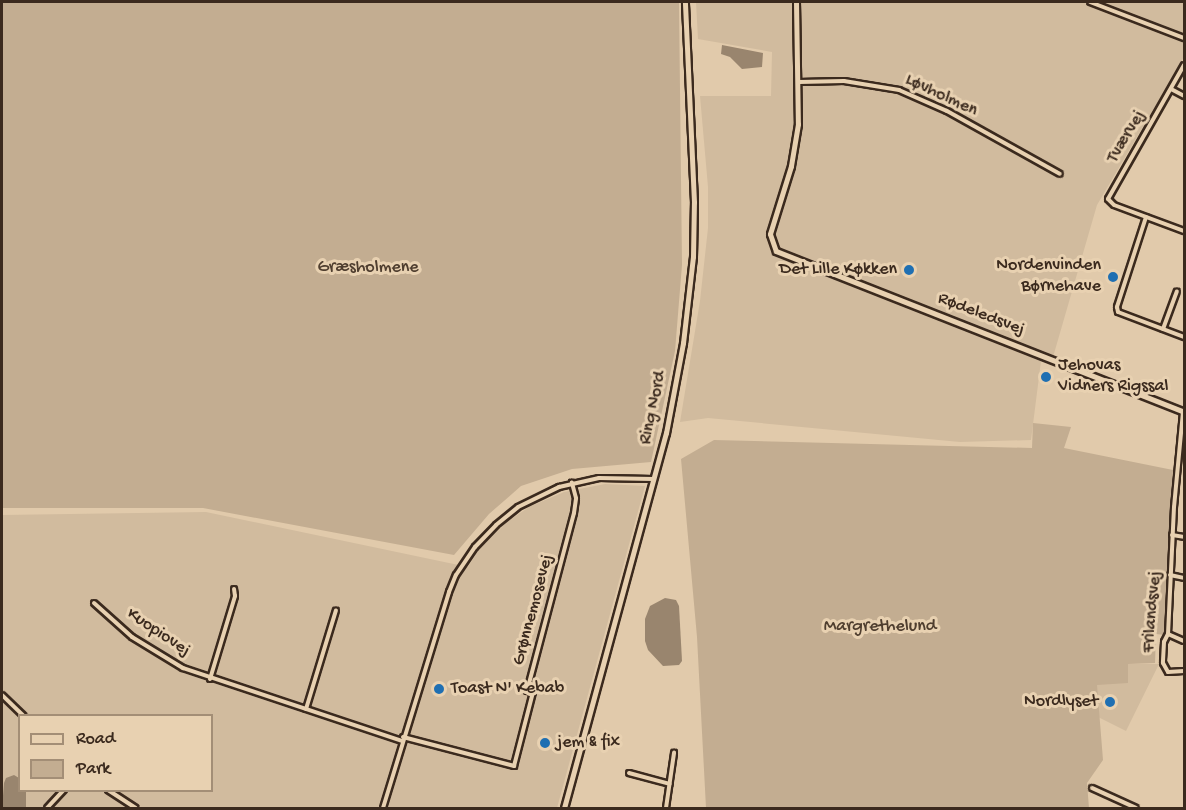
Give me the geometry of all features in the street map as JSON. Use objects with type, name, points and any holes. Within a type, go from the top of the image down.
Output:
[{"type":"main road","name":"Ring Nord","points":[[564,808],[666,433],[683,343],[693,257],[694,192],[685,2]]},
{"type":"main road","points":[[796,2],[800,82]]},
{"type":"main road","name":"Rødeledsvej","points":[[800,82],[795,148],[771,228],[770,241],[776,250],[786,257],[967,325],[1184,412]]},
{"type":"street","points":[[1090,2],[1185,38]]},
{"type":"street","name":"Tværvej","points":[[1146,217],[1114,205],[1108,200],[1185,65]]},
{"type":"street","name":"Løvholmen","points":[[800,82],[844,81],[899,90],[947,111],[1059,174]]},
{"type":"street","points":[[1171,89],[1185,96]]},
{"type":"street","points":[[1185,231],[1146,217],[1116,307],[1122,314],[1185,337]]},
{"type":"street","points":[[1164,329],[1177,291]]},
{"type":"street","name":"Frilandsvej","points":[[1184,412],[1172,535],[1168,634],[1164,642],[1164,669],[1171,673],[1185,670]]},
{"type":"street","points":[[383,808],[449,592],[468,556],[496,525],[519,507],[572,483],[610,477],[653,479]]},
{"type":"street","name":"Grønnemosevej","points":[[403,739],[514,766],[533,692],[527,691],[574,513],[576,498],[572,483]]},
{"type":"street","points":[[1172,535],[1185,537]]},
{"type":"street","points":[[1170,575],[1185,578]]},
{"type":"street","name":"Kuopiovej","points":[[210,679],[235,596],[234,589]]},
{"type":"street","name":"Kuopiovej","points":[[94,603],[141,642],[183,668],[210,679],[403,739]]},
{"type":"street","points":[[306,709],[336,610]]},
{"type":"street","points":[[1168,634],[1185,641]]},
{"type":"street","points":[[2,695],[22,714]]},
{"type":"street","points":[[666,808],[674,753]]},
{"type":"street","points":[[629,773],[670,784]]},
{"type":"street","points":[[1092,788],[1136,808]]},
{"type":"street","points":[[47,808],[62,792]]},
{"type":"street","points":[[111,792],[136,808]]},
{"type":"shaded area","points":[[696,2],[1184,2],[1184,57],[1097,205],[1051,364],[1041,361],[1031,440],[960,442],[708,418],[680,422],[700,301],[708,228],[708,187],[700,96],[771,96],[772,52],[698,39]]},
{"type":"shaded area","points":[[722,45],[763,53],[762,67],[742,69],[730,57],[721,54]]},
{"type":"shaded area","points":[[605,484],[645,486],[557,808],[2,808],[2,515],[206,512],[468,567],[480,548],[507,522],[529,507],[564,492]]},
{"type":"shaded area","points":[[665,598],[676,600],[679,606],[682,661],[679,665],[663,666],[648,650],[645,641],[645,619],[650,606]]},
{"type":"shaded area","name":"Nordlyset","points":[[1128,664],[1159,664],[1126,731],[1078,707],[1077,685],[1128,682]]},
{"type":"shaded area","points":[[14,775],[18,777],[18,792],[26,792],[26,808],[2,808],[6,778]]},
{"type":"green space","name":"Græsholmene","points":[[2,2],[679,2],[682,265],[675,351],[651,462],[572,469],[521,486],[489,514],[454,555],[203,508],[2,508]]},
{"type":"green space","name":"Margrethelund","points":[[1033,423],[1071,427],[1064,448],[1173,470],[1165,635],[1156,634],[1155,663],[1128,664],[1128,683],[1097,685],[1103,760],[1087,783],[1089,808],[706,808],[697,637],[681,459],[714,440],[1032,448]]},
{"type":"place","name":"Det Lille Køkken","points":[[909,270]]},
{"type":"place","name":"Nordenvinden Børnehave","points":[[1113,277]]},
{"type":"place","name":"Jehovas Vidners Rigssal","points":[[1046,377]]},
{"type":"place","name":"Toast N' Kebab","points":[[439,689]]},
{"type":"place","name":"Nordlyset","points":[[1110,702]]},
{"type":"place","name":"jem & fix","points":[[545,743]]}]
